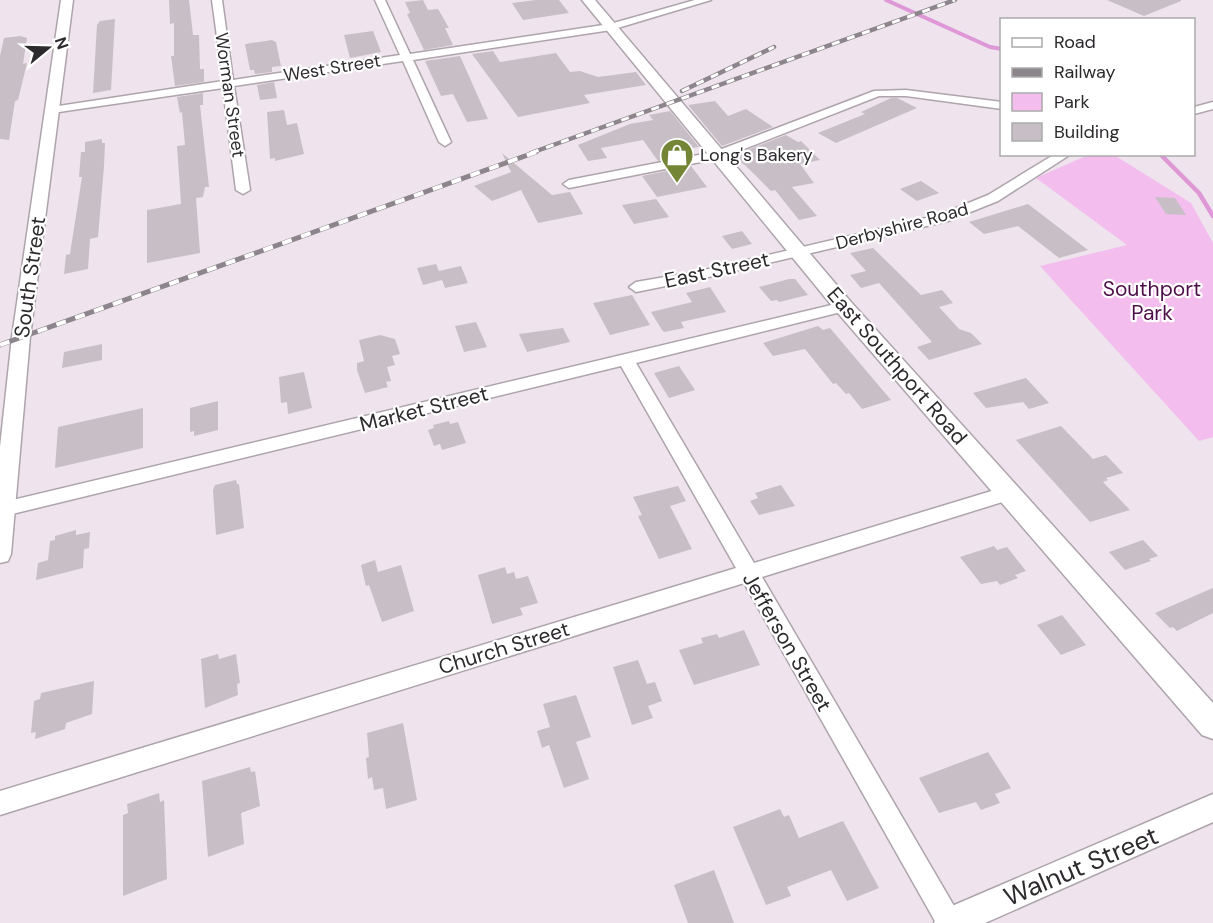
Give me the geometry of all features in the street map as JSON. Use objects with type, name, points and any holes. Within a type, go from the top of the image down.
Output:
[{"type":"main road","name":"East Southport Road","points":[[588,0],[844,307],[1213,725]]},
{"type":"street","name":"South Street","points":[[0,554],[21,337],[67,0]]},
{"type":"street","name":"Worman Street","points":[[218,0],[243,190]]},
{"type":"street","points":[[380,0],[445,142]]},
{"type":"street","name":"West Street","points":[[52,110],[611,27],[706,0]]},
{"type":"street","points":[[569,184],[717,155],[878,93],[897,92],[1000,106]]},
{"type":"street","points":[[1195,111],[1212,106]]},
{"type":"street","name":"Derbyshire Road","points":[[799,252],[926,223],[970,209],[1062,156]]},
{"type":"street","name":"East Street","points":[[636,287],[799,252]]},
{"type":"street","name":"Market Street","points":[[4,509],[844,307]]},
{"type":"street","name":"Jefferson Street","points":[[626,360],[747,574],[950,923]]},
{"type":"street","name":"Church Street","points":[[0,803],[1008,493]]},
{"type":"street","name":"Walnut Street","points":[[950,923],[1213,808]]},
{"type":"green space","name":"Southport Park","points":[[1086,156],[1116,156],[1191,203],[1213,243],[1213,437],[1199,441],[1040,266],[1127,245],[1036,178]]},
{"type":"building","points":[[169,0],[189,0],[193,35],[199,35],[200,69],[204,69],[204,82],[175,86],[171,56],[174,56],[174,23],[170,24]]},
{"type":"building","points":[[423,0],[428,10],[438,9],[449,28],[445,28],[453,45],[424,50],[407,14],[410,13],[405,2]]},
{"type":"building","points":[[559,0],[569,13],[523,20],[512,3]]},
{"type":"building","points":[[1107,0],[1181,0],[1181,1],[1144,16]]},
{"type":"building","points":[[115,19],[111,90],[93,93],[97,25],[100,21]]},
{"type":"building","points":[[373,31],[381,52],[350,58],[344,35]]},
{"type":"building","points":[[20,36],[27,38],[23,64],[27,63],[18,100],[15,101],[9,140],[0,139],[0,56],[4,38]]},
{"type":"building","points":[[272,40],[276,42],[281,66],[272,67],[272,72],[255,74],[254,70],[250,70],[245,44]]},
{"type":"building","points":[[493,51],[500,62],[556,53],[570,72],[580,71],[598,77],[636,72],[646,85],[584,95],[590,103],[518,117],[472,54]]},
{"type":"building","points":[[460,56],[488,119],[467,122],[453,94],[441,96],[425,61]]},
{"type":"building","points":[[274,82],[277,98],[260,100],[257,85]]},
{"type":"building","points":[[203,93],[203,105],[200,105],[209,187],[205,187],[203,197],[196,198],[200,253],[147,263],[147,210],[181,204],[177,146],[185,145],[182,112],[180,113],[177,97]]},
{"type":"building","points":[[891,98],[897,98],[917,108],[836,143],[818,133],[865,114],[861,112]]},
{"type":"building","points":[[715,101],[728,116],[746,109],[773,127],[722,146],[688,105]]},
{"type":"building","points":[[284,110],[287,125],[297,123],[304,154],[275,161],[275,158],[270,159],[267,112]]},
{"type":"building","points":[[670,111],[699,147],[679,150],[683,156],[658,161],[643,140],[601,148],[607,158],[588,161],[578,145],[630,124],[653,120],[649,115]]},
{"type":"building","points":[[786,135],[798,142],[801,141],[820,160],[800,164],[814,183],[792,187],[817,216],[799,220],[775,190],[771,191],[746,166],[732,156]]},
{"type":"building","points":[[102,139],[102,143],[105,143],[98,237],[90,239],[88,269],[64,274],[66,255],[70,254],[82,177],[79,177],[81,152],[85,152],[85,142]]},
{"type":"building","points":[[502,153],[552,195],[570,192],[583,214],[538,223],[521,190],[492,201],[474,186],[511,172]]},
{"type":"building","name":"Long's Bakery","points":[[691,166],[707,187],[657,197],[642,176]]},
{"type":"building","points":[[921,181],[939,193],[917,201],[900,189]]},
{"type":"building","points":[[1155,197],[1175,198],[1186,215],[1166,214]]},
{"type":"building","points":[[656,199],[669,217],[634,224],[622,205]]},
{"type":"building","points":[[1028,204],[1088,250],[1059,258],[1018,226],[984,234],[969,222]]},
{"type":"building","points":[[742,231],[752,244],[732,249],[722,236]]},
{"type":"building","points":[[873,248],[921,295],[942,290],[953,303],[939,307],[959,329],[971,333],[982,344],[929,360],[917,347],[932,342],[879,283],[861,288],[850,275],[866,271],[850,253]]},
{"type":"building","points":[[436,264],[439,271],[461,266],[468,283],[445,288],[442,280],[423,285],[417,268]]},
{"type":"building","points":[[795,279],[808,295],[779,302],[771,301],[759,287]]},
{"type":"building","points":[[710,287],[726,312],[681,322],[684,328],[664,332],[662,330],[651,312],[692,302],[686,293]]},
{"type":"building","points":[[632,295],[650,325],[610,335],[593,303]]},
{"type":"building","points":[[476,322],[487,347],[464,352],[455,326]]},
{"type":"building","points":[[818,326],[823,330],[830,328],[891,400],[862,409],[849,393],[846,394],[836,383],[833,384],[805,349],[773,356],[763,343]]},
{"type":"building","points":[[563,328],[570,342],[527,352],[519,334]]},
{"type":"building","points":[[380,335],[395,339],[400,354],[392,356],[395,365],[387,367],[391,381],[386,382],[388,387],[365,393],[357,370],[357,363],[364,361],[359,340]]},
{"type":"building","points":[[102,344],[102,360],[62,368],[64,352]]},
{"type":"building","points":[[679,366],[695,390],[669,398],[654,373]]},
{"type":"building","points":[[304,372],[312,408],[288,414],[287,402],[281,403],[279,377]]},
{"type":"building","points":[[1026,378],[1049,403],[1029,409],[1023,402],[986,408],[973,393]]},
{"type":"building","points":[[218,401],[218,430],[194,436],[194,431],[190,432],[190,408]]},
{"type":"building","points":[[143,408],[143,448],[55,468],[58,427]]},
{"type":"building","points":[[449,421],[450,424],[458,422],[466,443],[442,450],[440,444],[434,446],[428,430],[434,428],[433,425]]},
{"type":"building","points":[[1061,426],[1093,459],[1106,455],[1123,473],[1106,478],[1108,480],[1103,482],[1130,510],[1090,522],[1016,440]]},
{"type":"building","points":[[236,480],[239,484],[244,528],[216,535],[213,490],[215,485]]},
{"type":"building","points":[[781,485],[795,506],[759,515],[750,501],[758,498],[755,493]]},
{"type":"building","points":[[678,486],[686,501],[670,506],[692,549],[659,559],[638,516],[642,515],[633,497]]},
{"type":"building","points":[[76,530],[76,535],[90,532],[89,548],[84,549],[83,568],[36,580],[38,563],[48,560],[50,541],[55,540],[55,536]]},
{"type":"building","points":[[1143,540],[1158,556],[1149,559],[1151,561],[1125,570],[1109,552]]},
{"type":"building","points":[[994,546],[997,550],[1007,547],[1026,571],[1015,575],[1018,578],[1000,585],[997,581],[981,584],[960,557]]},
{"type":"building","points":[[375,560],[378,572],[401,565],[414,611],[382,622],[369,585],[366,586],[361,565]]},
{"type":"building","points":[[505,567],[507,574],[514,572],[516,579],[528,576],[538,603],[520,608],[523,615],[492,624],[478,575]]},
{"type":"building","points":[[1213,588],[1213,613],[1177,631],[1173,627],[1170,628],[1155,613]]},
{"type":"building","points":[[1062,615],[1086,645],[1061,655],[1037,625]]},
{"type":"building","points":[[744,630],[760,665],[694,685],[679,650],[703,643],[701,638],[717,634],[719,638]]},
{"type":"building","points":[[218,654],[219,659],[236,654],[240,683],[237,684],[238,695],[205,708],[201,659]]},
{"type":"building","points":[[638,660],[647,684],[655,682],[662,701],[648,706],[653,718],[632,725],[613,667]]},
{"type":"building","points":[[94,681],[92,714],[66,723],[65,729],[35,739],[36,732],[31,733],[34,701],[40,699],[41,693]]},
{"type":"building","points":[[576,695],[591,737],[576,742],[589,779],[564,788],[549,745],[542,748],[537,731],[550,727],[543,704]]},
{"type":"building","points":[[403,723],[417,800],[386,809],[383,788],[374,790],[372,777],[368,779],[367,733]]},
{"type":"building","points":[[988,752],[1011,788],[995,794],[1000,803],[981,810],[976,802],[939,813],[919,778]]},
{"type":"building","points":[[250,767],[251,772],[255,771],[260,806],[241,813],[244,844],[208,857],[202,781]]},
{"type":"building","points":[[159,793],[160,802],[164,800],[167,879],[123,896],[123,815],[128,813],[127,804]]},
{"type":"building","points":[[780,809],[784,817],[789,815],[799,838],[843,821],[879,888],[847,901],[831,870],[787,887],[791,896],[766,905],[733,827]]},
{"type":"building","points":[[714,870],[734,923],[688,923],[674,885]]},
{"type":"waterway","points":[[886,0],[990,47],[1000,49]]},
{"type":"waterway","points":[[1162,156],[1199,193],[1213,216]]},
{"type":"railway","points":[[531,153],[955,0]]},
{"type":"railway","points":[[682,91],[774,47]]},
{"type":"railway","points":[[0,345],[536,152]]},
{"type":"place","name":"Long's Bakery","points":[[677,184]]}]
